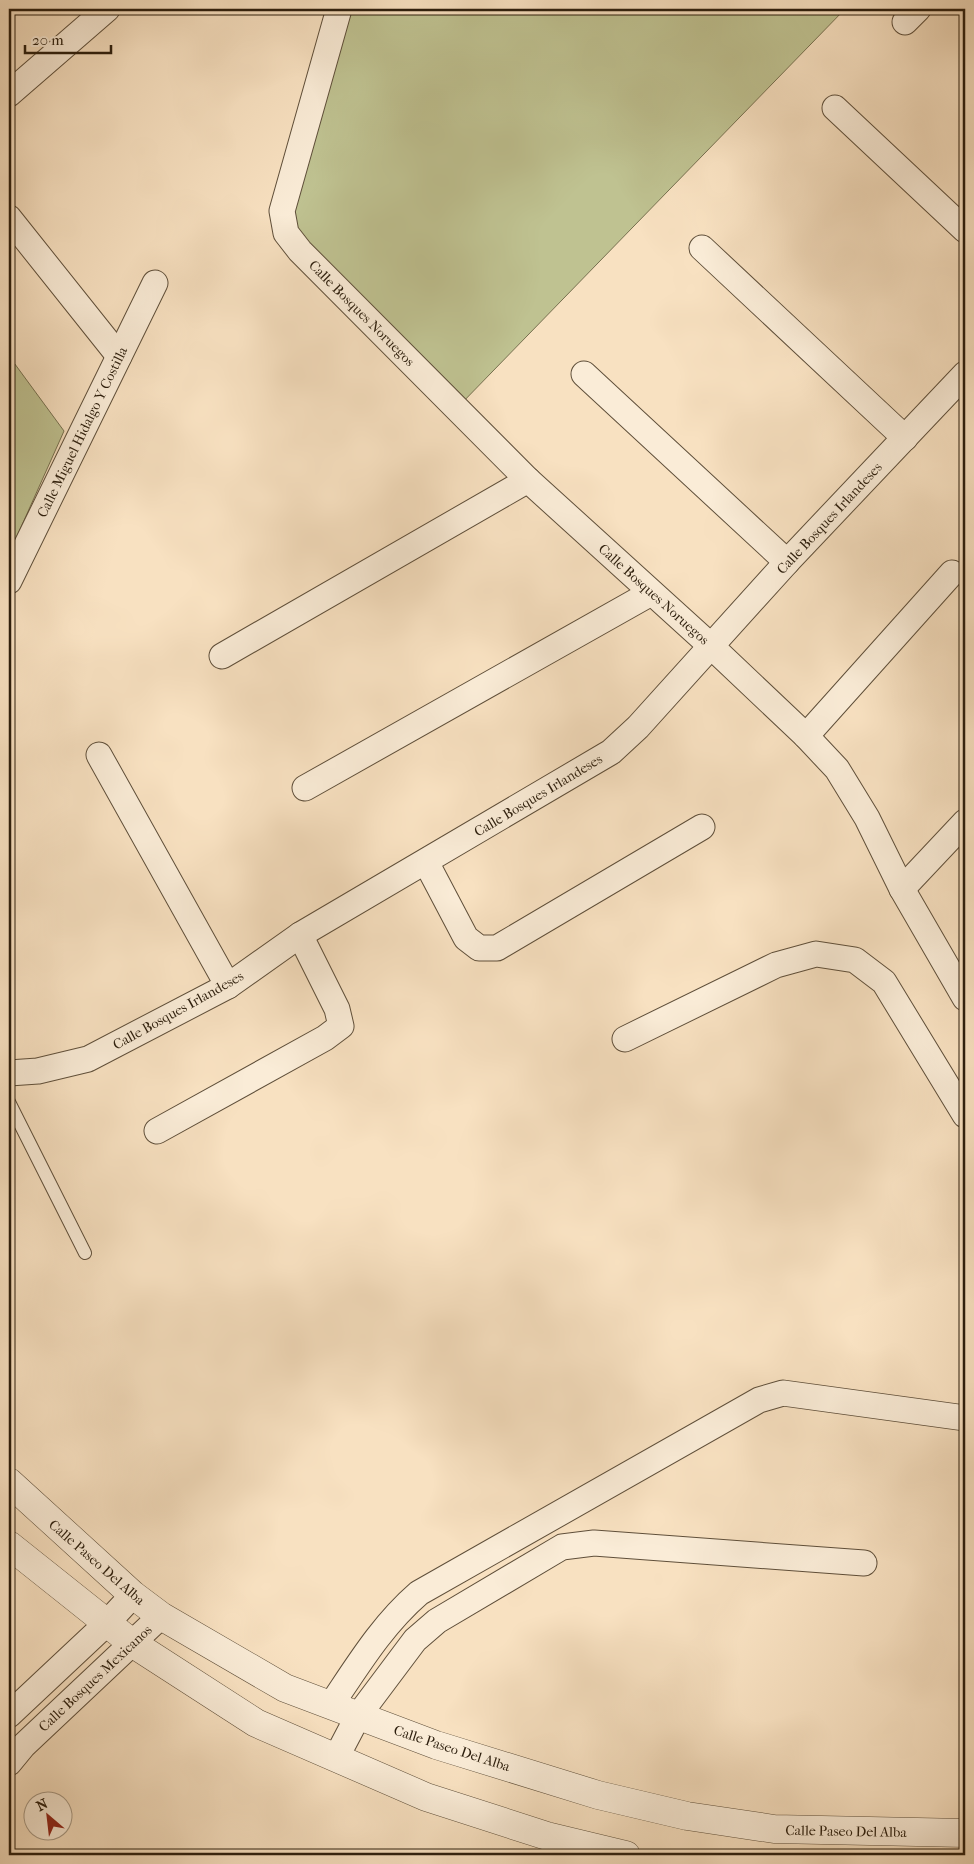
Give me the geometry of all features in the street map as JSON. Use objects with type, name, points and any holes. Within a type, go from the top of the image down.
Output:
[{"type":"street","points":[[9,94],[107,9]]},
{"type":"street","name":"Calle Bosques Noruegos","points":[[339,9],[282,211],[286,233],[300,250],[528,480],[712,647],[806,736],[837,769],[867,818],[902,889],[965,998]]},
{"type":"street","points":[[835,108],[965,230]]},
{"type":"street","points":[[9,218],[119,356]]},
{"type":"street","points":[[702,248],[905,438]]},
{"type":"street","name":"Calle Miguel Hidalgo Y Costilla","points":[[9,581],[155,282]]},
{"type":"street","points":[[584,374],[787,562]]},
{"type":"street","name":"Calle Bosques Irlandeses","points":[[9,1073],[38,1071],[88,1059],[228,986],[300,935],[611,752],[638,728],[787,562],[905,438],[963,381]]},
{"type":"street","points":[[222,656],[528,480]]},
{"type":"street","points":[[806,736],[952,573]]},
{"type":"street","points":[[305,788],[651,592]]},
{"type":"street","points":[[99,755],[228,986]]},
{"type":"street","points":[[902,889],[965,822]]},
{"type":"street","points":[[426,862],[466,938],[479,948],[497,948],[702,827]]},
{"type":"street","points":[[157,1131],[325,1038],[341,1026],[337,1009],[300,935]]},
{"type":"street","points":[[625,1039],[776,965],[816,954],[855,960],[884,982],[965,1115]]},
{"type":"street","points":[[331,1705],[370,1645],[398,1611],[420,1593],[759,1400],[784,1393],[965,1418]]},
{"type":"street","name":"Calle Paseo Del Alba","points":[[9,1482],[133,1595],[161,1616],[285,1688],[358,1716],[446,1748],[598,1794],[687,1816],[774,1829],[965,1833]]},
{"type":"street","points":[[336,1758],[358,1716],[415,1640],[438,1621],[562,1547],[594,1543],[864,1563]]},
{"type":"street","points":[[9,1545],[132,1644],[256,1723],[426,1796],[547,1836],[626,1855]]},
{"type":"street","points":[[9,1715],[106,1624],[133,1595]]},
{"type":"street","name":"Calle Bosques Mexicanos","points":[[9,1763],[22,1746],[161,1616]]},
{"type":"lane","points":[[9,1102],[85,1253]]},
{"type":"green space","points":[[339,9],[845,9],[457,408],[286,233]]},
{"type":"green space","points":[[9,356],[64,431],[9,554]]}]
